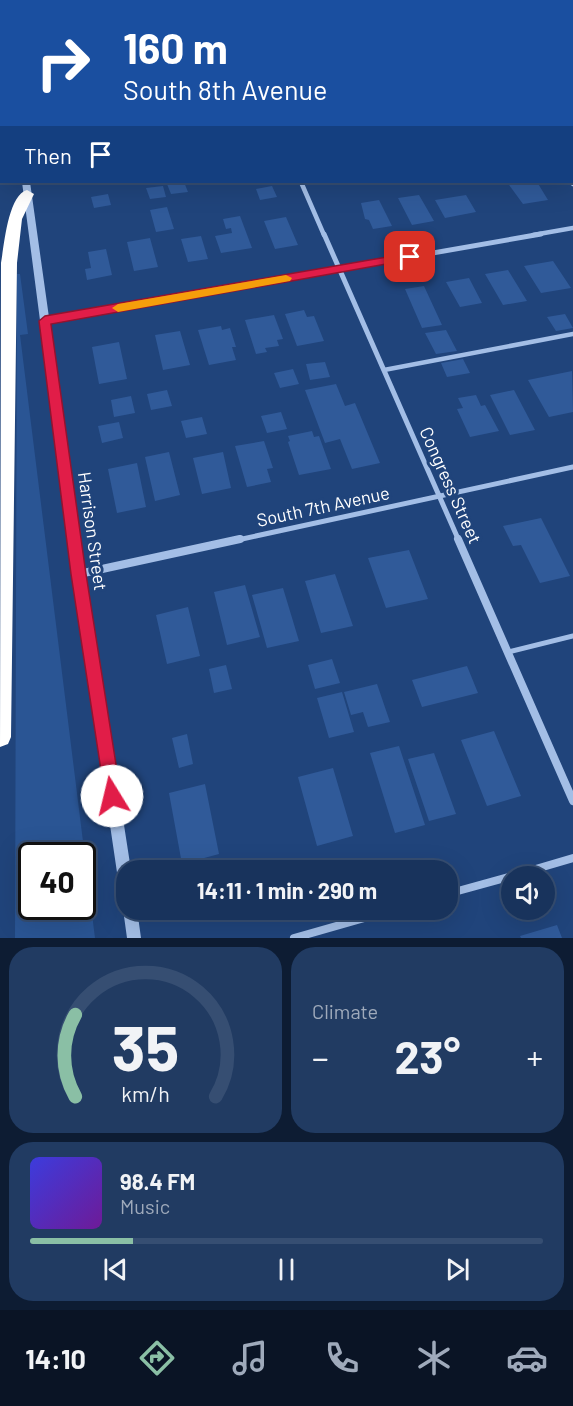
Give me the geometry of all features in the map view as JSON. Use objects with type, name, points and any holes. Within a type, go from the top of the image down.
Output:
[{"type":"highway","points":[[0,737],[9,263],[15,219],[26,188]]},
{"type":"street","name":"Congress Street","points":[[301,183],[573,801]]},
{"type":"street","name":"Harrison Street","points":[[26,188],[78,574],[122,860]]},
{"type":"street","points":[[45,321],[573,228]]},
{"type":"street","name":"South 7th Avenue","points":[[78,574],[573,467]]},
{"type":"street","points":[[546,866],[573,858]]},
{"type":"street","points":[[458,891],[501,879]]},
{"type":"street","points":[[132,920],[134,938]]},
{"type":"street","points":[[294,938],[357,920]]},
{"type":"lane","points":[[384,370],[573,334]]},
{"type":"lane","points":[[508,652],[573,636]]},
{"type":"shaded area","points":[[17,274],[20,274],[28,334],[20,335],[83,842],[18,842],[18,920],[93,920],[95,938],[15,938]]},
{"type":"building","points":[[184,183],[188,192],[171,194],[167,184]]},
{"type":"building","points":[[508,183],[538,183],[548,200],[523,204]]},
{"type":"building","points":[[163,186],[166,197],[150,199],[146,188]]},
{"type":"building","points":[[272,186],[277,197],[260,200],[256,189]]},
{"type":"building","points":[[108,194],[111,205],[94,208],[91,197]]},
{"type":"building","points":[[419,195],[434,221],[412,225],[398,198]]},
{"type":"building","points":[[466,195],[476,212],[445,218],[435,200]]},
{"type":"building","points":[[379,200],[392,226],[373,229],[369,220],[365,219],[361,203]]},
{"type":"building","points":[[167,207],[174,229],[156,232],[150,210]]},
{"type":"building","points":[[240,216],[252,248],[221,253],[215,236],[232,233],[231,228],[226,229],[223,219]]},
{"type":"building","points":[[286,217],[298,245],[275,249],[264,221]]},
{"type":"building","points":[[201,236],[208,259],[188,262],[181,239]]},
{"type":"building","points":[[150,238],[158,267],[134,271],[127,242]]},
{"type":"building","points":[[106,249],[112,275],[87,280],[85,269],[91,268],[88,252]]},
{"type":"building","points":[[553,261],[571,288],[541,293],[524,266]]},
{"type":"building","points":[[508,270],[527,301],[503,305],[485,274]]},
{"type":"building","points":[[469,278],[482,303],[460,307],[446,282]]},
{"type":"building","points":[[424,286],[442,325],[422,328],[405,289]]},
{"type":"building","points":[[304,310],[307,317],[314,316],[324,341],[297,346],[285,314]]},
{"type":"building","points":[[565,314],[573,328],[556,331],[547,317]]},
{"type":"building","points":[[274,315],[283,339],[277,340],[279,346],[265,348],[267,352],[256,354],[245,320]]},
{"type":"building","points":[[221,326],[222,330],[230,328],[236,347],[232,347],[236,360],[209,365],[198,330]]},
{"type":"building","points":[[446,330],[457,351],[436,354],[425,333]]},
{"type":"building","points":[[180,331],[190,365],[163,370],[155,335]]},
{"type":"building","points":[[119,342],[127,379],[99,384],[92,347]]},
{"type":"building","points":[[463,359],[470,373],[447,377],[441,363]]},
{"type":"building","points":[[325,362],[330,377],[310,380],[306,364]]},
{"type":"building","points":[[293,369],[299,384],[280,388],[274,373]]},
{"type":"building","points":[[572,371],[573,412],[549,417],[528,380]]},
{"type":"building","points":[[336,384],[345,406],[355,403],[380,463],[352,469],[340,439],[325,443],[305,390]]},
{"type":"building","points":[[167,390],[172,406],[151,410],[147,394]]},
{"type":"building","points":[[514,390],[535,430],[510,435],[490,395]]},
{"type":"building","points":[[476,395],[481,406],[485,405],[499,431],[470,437],[457,409],[463,408],[458,398]]},
{"type":"building","points":[[131,396],[135,413],[114,417],[111,400]]},
{"type":"building","points":[[281,412],[287,429],[267,433],[261,416]]},
{"type":"building","points":[[202,417],[207,434],[186,438],[181,421]]},
{"type":"building","points":[[119,422],[123,438],[102,443],[98,426]]},
{"type":"building","points":[[312,431],[314,437],[319,436],[331,469],[299,475],[288,436]]},
{"type":"building","points":[[264,441],[273,468],[267,469],[271,482],[247,487],[235,446]]},
{"type":"building","points":[[169,452],[180,495],[155,501],[145,457]]},
{"type":"building","points":[[223,452],[231,488],[202,494],[193,458]]},
{"type":"building","points":[[137,463],[146,507],[117,513],[108,469]]},
{"type":"building","points":[[541,518],[570,576],[540,583],[521,545],[513,546],[503,526]]},
{"type":"building","points":[[409,550],[428,599],[386,608],[368,558]]},
{"type":"building","points":[[335,574],[353,626],[321,633],[305,581]]},
{"type":"building","points":[[245,585],[260,637],[227,645],[214,592]]},
{"type":"building","points":[[283,588],[299,641],[267,648],[252,595]]},
{"type":"building","points":[[188,607],[200,656],[167,664],[156,615]]},
{"type":"building","points":[[332,659],[340,683],[315,689],[308,665]]},
{"type":"building","points":[[226,665],[232,689],[214,693],[209,669]]},
{"type":"building","points":[[467,666],[478,693],[422,707],[412,680]]},
{"type":"building","points":[[377,684],[390,722],[368,727],[363,712],[351,715],[344,692]]},
{"type":"building","points":[[342,692],[354,732],[329,738],[317,698]]},
{"type":"building","points":[[494,731],[521,796],[487,806],[461,740]]},
{"type":"building","points":[[187,734],[193,764],[179,768],[172,738]]},
{"type":"building","points":[[399,746],[425,825],[395,833],[370,753]]},
{"type":"building","points":[[434,753],[456,814],[429,821],[408,759]]},
{"type":"building","points":[[333,768],[353,836],[317,846],[298,777]]},
{"type":"building","points":[[205,784],[219,854],[197,860],[181,860],[169,793]]},
{"type":"building","points":[[557,925],[562,938],[521,938],[520,936]]},
{"type":"slow traffic","points":[[118,308],[286,278]]},
{"type":"route","points":[[112,796],[78,574],[45,321],[410,257]]}]
